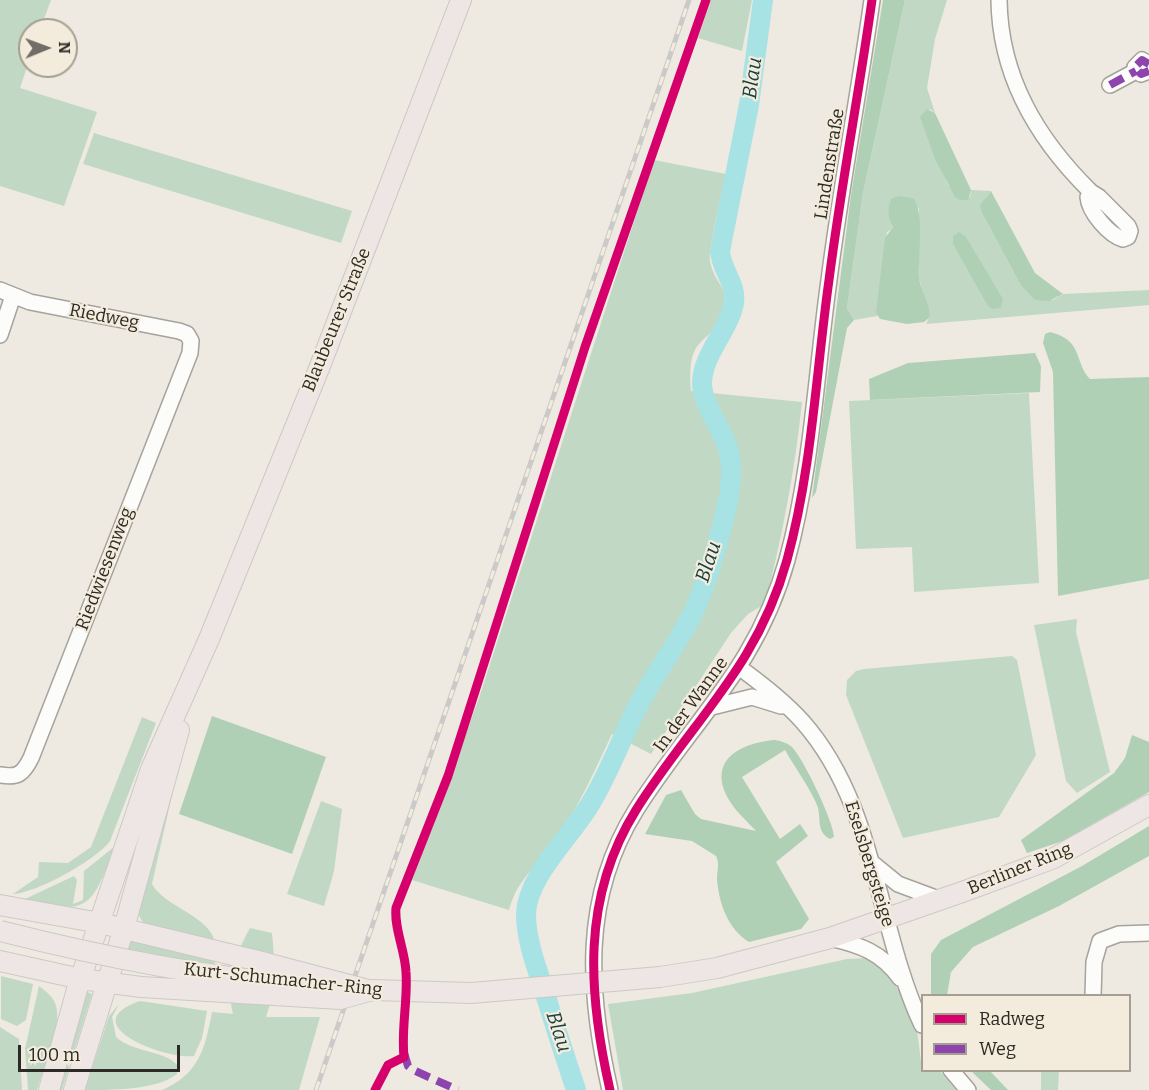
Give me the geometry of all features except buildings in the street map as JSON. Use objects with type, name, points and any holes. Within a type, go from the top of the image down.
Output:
[{"type":"main road","name":"Blaubeurer Straße","points":[[209,639],[320,366],[461,0]]},
{"type":"main road","points":[[49,1090],[81,979],[151,769],[209,639]]},
{"type":"main road","points":[[74,1090],[124,928],[172,752],[209,639]]},
{"type":"main road","name":"Berliner Ring","points":[[885,919],[1054,858],[1149,805]]},
{"type":"main road","points":[[58,915],[80,912],[97,905],[110,891]]},
{"type":"main road","points":[[0,905],[124,928],[370,990]]},
{"type":"main road","name":"Kurt-Schumacher-Ring","points":[[0,931],[154,966],[248,980],[370,990],[471,993],[660,977],[717,968],[830,938],[885,919]]},
{"type":"main road","points":[[0,961],[81,979],[141,987],[340,999],[370,990]]},
{"type":"main road","points":[[34,970],[61,989],[70,1014]]},
{"type":"main road","points":[[96,1020],[116,1001],[141,987]]},
{"type":"street","name":"Lindenstraße","points":[[822,333],[843,177],[872,0]]},
{"type":"street","points":[[999,0],[1006,59],[1025,109],[1054,153],[1091,192]]},
{"type":"street","points":[[1110,85],[1146,70]]},
{"type":"street","name":"Riedweg","points":[[0,335],[7,293],[84,314],[179,331],[187,334],[191,341]]},
{"type":"street","name":"In der Wanne","points":[[610,1090],[592,971],[593,946],[602,888],[612,858],[635,812],[740,668],[768,616],[794,535],[822,333]]},
{"type":"street","name":"Riedwiesenweg","points":[[0,775],[13,777],[20,774],[31,758],[190,353],[191,341]]},
{"type":"street","name":"Eselsbergsteige","points":[[740,668],[797,715],[827,755],[847,792],[869,859],[885,919],[921,1023]]},
{"type":"street","points":[[712,708],[752,697],[779,705],[797,715]]},
{"type":"street","points":[[869,859],[898,884],[941,900]]},
{"type":"street","points":[[1093,994],[1094,962],[1100,941],[1119,934],[1149,933]]},
{"type":"street","points":[[830,938],[856,944],[878,954],[894,969],[910,996]]},
{"type":"street","points":[[952,1072],[968,1090]]},
{"type":"green space","points":[[0,0],[51,0],[44,18],[18,18],[18,78],[23,78],[20,88],[97,112],[64,206],[0,186]]},
{"type":"green space","points":[[711,0],[752,0],[742,51],[698,38]]},
{"type":"green space","points":[[883,0],[905,0],[863,193],[847,308],[854,320],[847,328],[816,492],[812,498],[851,195]]},
{"type":"green space","points":[[905,0],[947,0],[935,39],[927,88],[935,113],[930,109],[921,120],[948,185],[970,197],[971,190],[991,191],[986,197],[982,213],[1020,284],[1053,300],[1063,294],[1149,290],[1149,305],[926,324],[929,318],[919,278],[919,208],[893,224],[892,229],[887,232],[877,316],[854,320],[847,308],[863,193]]},
{"type":"green space","points":[[927,109],[935,113],[971,190],[968,200],[955,197],[935,159],[920,117]]},
{"type":"green space","points":[[94,133],[352,211],[341,243],[83,164]]},
{"type":"green space","points":[[654,160],[726,174],[710,254],[712,270],[724,292],[724,306],[716,327],[698,345],[693,354],[690,370],[691,391],[802,402],[787,504],[765,604],[748,614],[731,633],[651,754],[612,734],[571,815],[548,850],[517,889],[509,910],[412,880],[479,698]]},
{"type":"green space","points":[[991,191],[1035,273],[1063,294],[1049,301],[1035,300],[1020,284],[982,213],[980,205]]},
{"type":"green space","points":[[898,196],[913,198],[919,213],[919,277],[929,313],[929,318],[924,322],[907,324],[880,319],[876,313],[885,238],[893,227],[889,217],[889,207],[891,199]]},
{"type":"green space","points":[[959,232],[966,237],[1003,299],[1001,308],[992,309],[988,306],[953,244],[953,236]]},
{"type":"green space","points":[[1050,332],[1068,340],[1090,379],[1149,377],[1149,579],[1058,596],[1053,372],[1043,343],[1045,334]]},
{"type":"green space","points":[[1035,353],[1041,366],[1040,392],[870,400],[869,379],[908,363]]},
{"type":"green space","points":[[1029,393],[1039,583],[914,592],[912,547],[856,549],[849,401]]},
{"type":"green space","points":[[1077,619],[1076,632],[1110,772],[1077,793],[1066,781],[1034,625]]},
{"type":"green space","points":[[1012,656],[1017,660],[1036,755],[999,817],[903,838],[846,695],[847,680],[856,671],[864,669]]},
{"type":"green space","points":[[212,716],[326,757],[292,854],[179,814]]},
{"type":"green space","points":[[142,717],[156,723],[110,841],[92,857],[51,882],[13,894],[38,877],[39,862],[68,863],[91,847]]},
{"type":"green space","points":[[1132,735],[1149,742],[1149,792],[1063,841],[1027,853],[1021,840],[1114,773],[1125,758]]},
{"type":"green space","points":[[775,740],[784,742],[797,753],[824,805],[834,837],[830,839],[822,832],[817,805],[785,750],[742,777],[780,839],[800,824],[808,836],[776,862],[809,919],[801,929],[749,942],[735,930],[722,906],[718,888],[716,856],[692,841],[645,834],[666,795],[681,790],[695,814],[701,819],[756,831],[731,803],[724,789],[723,766],[729,758],[748,745]]},
{"type":"green space","points":[[177,773],[152,884],[167,899],[206,926],[215,944],[155,929],[142,921],[138,913]]},
{"type":"green space","points":[[321,801],[342,809],[334,871],[324,906],[287,894]]},
{"type":"green space","points":[[1149,826],[1149,856],[1059,906],[973,947],[951,972],[947,994],[931,994],[931,954],[941,940],[1082,866]]},
{"type":"green space","points":[[114,847],[98,887],[90,898],[81,904],[55,907],[13,902],[25,899],[74,876],[77,880],[73,904],[83,900],[84,871]]},
{"type":"green space","points":[[250,928],[272,933],[274,975],[272,996],[266,1017],[320,1017],[299,1090],[162,1090],[184,1076],[198,1059],[203,1049],[212,1012],[233,1014],[231,980],[240,948]]},
{"type":"green space","points":[[129,934],[215,961],[212,971],[123,956]]},
{"type":"green space","points":[[868,958],[883,964],[903,998],[917,1030],[921,1072],[941,1072],[956,1090],[623,1090],[608,1004],[692,993],[847,959]]},
{"type":"green space","points":[[1,976],[33,984],[26,1020],[17,1026],[1,1019]]},
{"type":"green space","points":[[39,986],[54,1000],[57,1022],[52,1046],[37,1090],[28,1090],[25,1049]]},
{"type":"green space","points":[[85,991],[92,994],[62,1090],[54,1090]]},
{"type":"green space","points":[[140,1001],[207,1011],[202,1038],[194,1056],[181,1056],[146,1046],[131,1039],[120,1030],[116,1020],[122,1010]]},
{"type":"green space","points":[[119,1004],[112,1017],[116,1037],[131,1046],[173,1061],[178,1066],[177,1074],[146,1086],[85,1090],[109,1016]]},
{"type":"green space","points":[[0,1027],[19,1039],[22,1090],[0,1090]]},
{"type":"green space","points":[[972,1072],[991,1072],[1008,1090],[991,1090]]},
{"type":"green space","points":[[1041,1072],[1059,1072],[1058,1090],[1041,1090]]},
{"type":"waterway","name":"Blau","points":[[576,1090],[532,952],[526,923],[528,899],[542,870],[592,801],[640,702],[692,615],[713,561],[730,492],[731,467],[726,443],[705,399],[702,384],[706,363],[727,323],[734,303],[733,290],[720,251],[749,105],[763,0]]},
{"type":"railway","points":[[316,1090],[689,0]]},
{"type":"marked path","points":[[1149,64],[1142,60],[1135,67],[1141,74],[1149,71]]},
{"type":"marked path","points":[[1110,85],[1136,71]]},
{"type":"marked path","points":[[404,1053],[408,1066],[413,1070],[458,1090]]},
{"type":"cycle path","points":[[375,1090],[388,1065],[404,1057],[406,972],[396,908],[448,776],[585,347],[706,0]]},
{"type":"cycle path","points":[[610,1090],[597,1018],[594,982],[594,947],[598,912],[606,877],[618,843],[636,810],[721,692],[759,632],[787,560],[808,456],[824,315],[872,0]]}]
